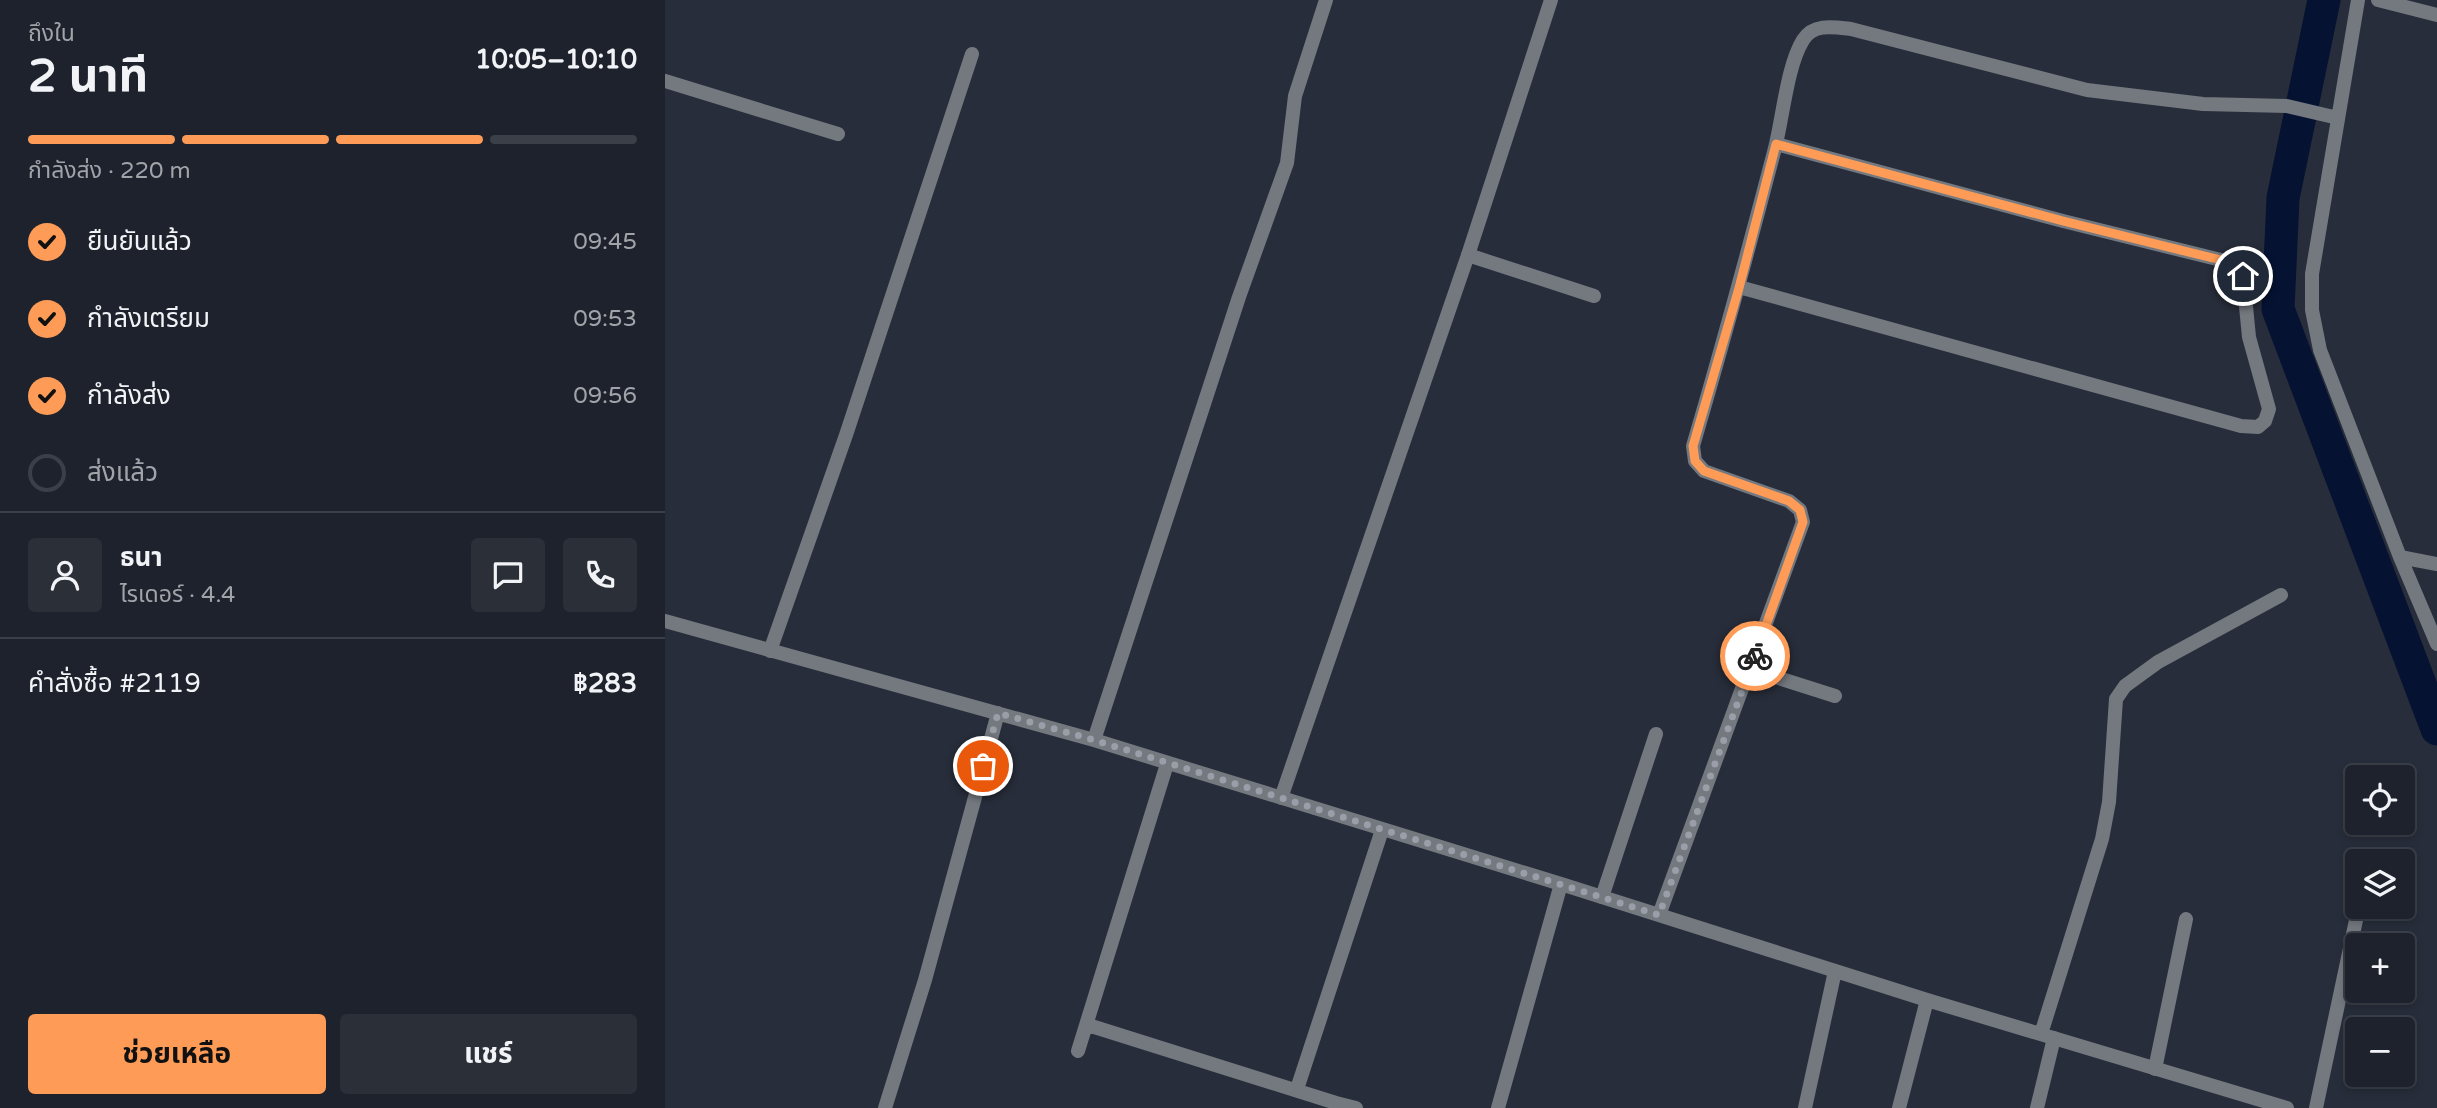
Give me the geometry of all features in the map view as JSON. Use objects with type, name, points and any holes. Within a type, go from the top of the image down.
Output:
[{"type":"street","points":[[1094,740],[1239,297],[1287,163],[1295,96],[1326,0]]},
{"type":"street","points":[[1281,798],[1468,255],[1551,0]]},
{"type":"street","points":[[2357,0],[2331,116],[2312,274],[2312,310],[2320,350],[2400,557],[2437,644]]},
{"type":"street","points":[[2378,0],[2437,15]]},
{"type":"street","points":[[1659,915],[1803,522],[1800,510],[1789,501],[1704,471],[1695,461],[1693,446],[1739,288],[1776,144],[1795,56],[1804,37],[1827,26],[1851,29],[2087,90],[2203,104],[2287,106],[2331,116]]},
{"type":"street","points":[[770,651],[846,435],[972,54]]},
{"type":"street","points":[[665,81],[838,134]]},
{"type":"street","points":[[1739,288],[2241,426],[2258,427],[2265,421],[2269,409],[2249,337],[2243,276],[2236,266],[1776,144]]},
{"type":"street","points":[[1468,255],[1594,296]]},
{"type":"street","points":[[2400,557],[2437,564]]},
{"type":"street","points":[[2037,1108],[2047,1036],[2102,839],[2109,802],[2116,699],[2125,686],[2158,663],[2281,595]]},
{"type":"street","points":[[665,621],[1094,740],[1927,1000],[2287,1108]]},
{"type":"street","points":[[1750,669],[1835,696]]},
{"type":"street","points":[[885,1108],[925,980],[998,713]]},
{"type":"street","points":[[1602,897],[1656,734]]},
{"type":"street","points":[[1078,1051],[1167,764]]},
{"type":"street","points":[[1297,1089],[1382,830]]},
{"type":"street","points":[[1498,1108],[1561,884]]},
{"type":"street","points":[[2155,1069],[2186,919]]},
{"type":"street","points":[[2316,1108],[2356,919]]},
{"type":"street","points":[[1805,1108],[1835,971]]},
{"type":"street","points":[[1899,1108],[1927,1000]]},
{"type":"street","points":[[1088,1024],[1297,1089],[1335,1105],[1356,1108]]},
{"type":"waterway","points":[[2324,0],[2283,198],[2278,309],[2437,729]]},
{"type":"way so far","points":[[983,766],[998,713],[1094,740],[1659,915],[1755,656]]},
{"type":"route","points":[[1755,656],[1803,522],[1800,510],[1789,501],[1704,471],[1695,461],[1693,446],[1739,288],[1776,144],[2063,221],[2221,260],[2236,266],[2243,276]]}]
